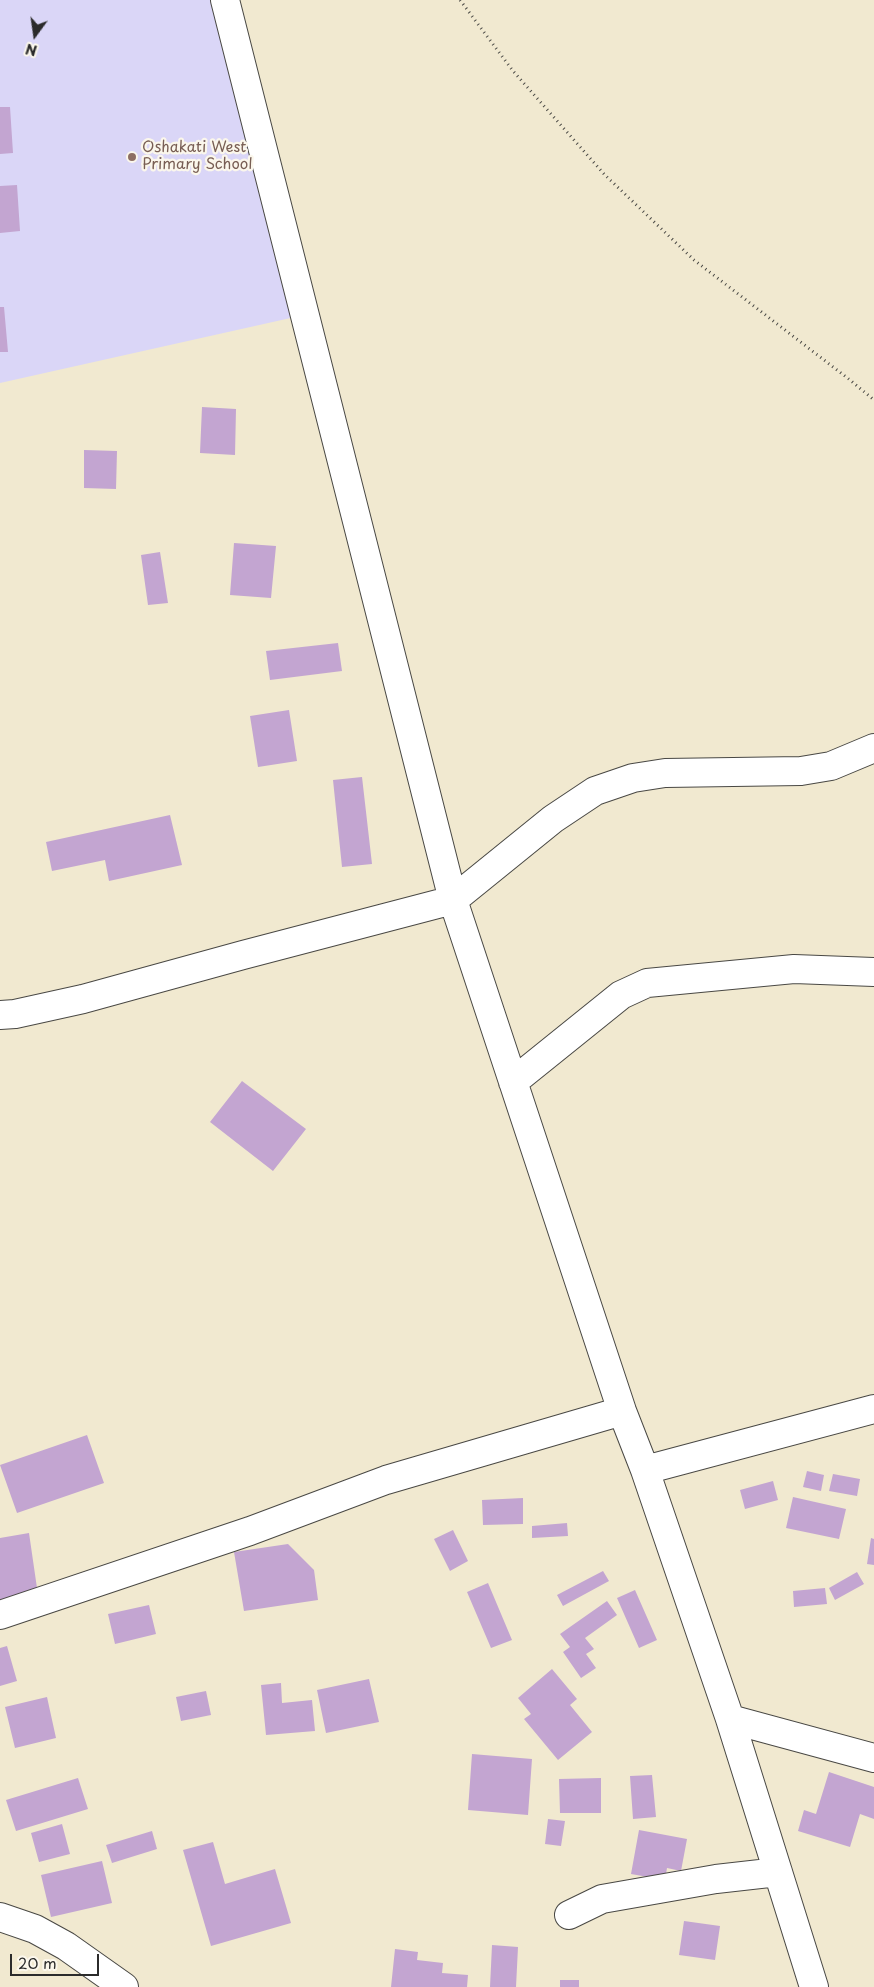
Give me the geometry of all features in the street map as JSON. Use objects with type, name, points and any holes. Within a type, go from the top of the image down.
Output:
[{"type":"street","points":[[225,0],[453,900],[622,1411],[730,1719],[814,1987]]},
{"type":"street","points":[[0,1015],[15,1014],[83,999],[453,900],[553,819],[595,790],[633,778],[665,773],[801,771],[831,766],[874,748]]},
{"type":"street","points":[[513,1082],[608,1004],[621,995],[647,983],[794,969],[874,972]]},
{"type":"street","points":[[644,1470],[874,1409]]},
{"type":"street","points":[[0,1615],[250,1531],[386,1480],[622,1411]]},
{"type":"street","points":[[730,1719],[874,1758]]},
{"type":"street","points":[[569,1914],[602,1899],[716,1879],[778,1872]]},
{"type":"street","points":[[0,1917],[34,1929],[66,1946],[124,1987]]},
{"type":"path","points":[[460,0],[513,71],[605,175],[694,260],[874,400]]},
{"type":"shaded area","name":"Oshakati West Primary School","points":[[0,0],[225,0],[304,315],[0,383]]},
{"type":"building","points":[[0,107],[10,107],[13,153],[0,154]]},
{"type":"building","points":[[17,185],[20,231],[0,233],[0,186]]},
{"type":"building","points":[[0,307],[4,307],[8,352],[0,352]]},
{"type":"building","points":[[202,407],[236,409],[235,455],[200,453]]},
{"type":"building","points":[[84,450],[117,451],[116,489],[84,488]]},
{"type":"building","points":[[234,543],[276,546],[271,598],[230,595]]},
{"type":"building","points":[[160,552],[168,603],[148,605],[141,555]]},
{"type":"building","points":[[338,643],[342,671],[270,680],[266,651]]},
{"type":"building","points":[[289,710],[297,761],[258,767],[250,716]]},
{"type":"building","points":[[362,777],[372,864],[342,867],[333,780]]},
{"type":"building","points":[[170,815],[182,865],[109,881],[105,860],[52,871],[46,842]]},
{"type":"building","points":[[242,1081],[306,1129],[273,1171],[210,1122]]},
{"type":"building","points":[[87,1435],[104,1483],[17,1513],[0,1465]]},
{"type":"building","points":[[807,1471],[824,1475],[821,1491],[803,1487]]},
{"type":"building","points":[[833,1474],[860,1479],[857,1496],[829,1491]]},
{"type":"building","points":[[773,1481],[778,1500],[745,1509],[740,1490]]},
{"type":"building","points":[[793,1497],[846,1509],[839,1539],[786,1528]]},
{"type":"building","points":[[523,1498],[523,1524],[483,1525],[482,1500]]},
{"type":"building","points":[[567,1523],[568,1536],[532,1538],[532,1526]]},
{"type":"building","points":[[453,1530],[468,1561],[450,1571],[434,1539]]},
{"type":"building","points":[[29,1533],[38,1595],[0,1601],[0,1538]]},
{"type":"building","points":[[871,1538],[874,1539],[874,1565],[867,1564]]},
{"type":"building","points":[[288,1544],[314,1570],[318,1600],[244,1611],[234,1552]]},
{"type":"building","points":[[603,1571],[609,1581],[563,1606],[557,1595]]},
{"type":"building","points":[[857,1572],[864,1584],[835,1600],[829,1588]]},
{"type":"building","points":[[488,1583],[512,1640],[491,1648],[467,1592]]},
{"type":"building","points":[[825,1588],[827,1604],[794,1607],[793,1591]]},
{"type":"building","points":[[635,1590],[657,1640],[639,1648],[617,1598]]},
{"type":"building","points":[[607,1601],[617,1615],[585,1638],[594,1649],[586,1654],[596,1668],[581,1678],[563,1652],[570,1647],[560,1634]]},
{"type":"building","points":[[149,1605],[156,1634],[115,1644],[108,1614]]},
{"type":"building","points":[[7,1646],[17,1681],[0,1686],[0,1648]]},
{"type":"building","points":[[552,1669],[577,1699],[570,1705],[592,1732],[558,1760],[524,1719],[531,1714],[518,1698]]},
{"type":"building","points":[[369,1679],[379,1722],[326,1733],[317,1690]]},
{"type":"building","points":[[281,1683],[282,1703],[312,1700],[315,1731],[266,1735],[261,1685]]},
{"type":"building","points":[[206,1691],[211,1715],[181,1721],[176,1697]]},
{"type":"building","points":[[47,1697],[56,1738],[15,1748],[5,1707]]},
{"type":"building","points":[[472,1754],[532,1759],[528,1815],[468,1810]]},
{"type":"building","points":[[829,1772],[874,1787],[874,1819],[860,1814],[850,1847],[798,1831],[804,1810],[816,1814]]},
{"type":"building","points":[[652,1775],[656,1817],[633,1819],[630,1776]]},
{"type":"building","points":[[78,1778],[88,1809],[16,1831],[6,1800]]},
{"type":"building","points":[[601,1778],[601,1813],[560,1813],[559,1779]]},
{"type":"building","points":[[548,1819],[565,1821],[561,1846],[545,1844]]},
{"type":"building","points":[[62,1824],[70,1854],[39,1862],[31,1833]]},
{"type":"building","points":[[639,1830],[687,1839],[681,1871],[667,1868],[665,1880],[631,1874]]},
{"type":"building","points":[[152,1831],[157,1849],[112,1863],[106,1845]]},
{"type":"building","points":[[213,1842],[225,1884],[275,1869],[291,1923],[211,1946],[183,1850]]},
{"type":"building","points":[[102,1861],[112,1903],[51,1917],[41,1875]]},
{"type":"building","points":[[684,1921],[720,1926],[715,1960],[679,1955]]},
{"type":"building","points":[[492,1945],[518,1947],[516,1987],[490,1987]]},
{"type":"building","points":[[395,1949],[418,1952],[417,1960],[443,1963],[442,1973],[468,1975],[467,1987],[391,1987]]},
{"type":"building","points":[[560,1980],[579,1980],[579,1987],[560,1987]]},
{"type":"place","name":"Oshakati West Primary School","points":[[132,157]]}]
